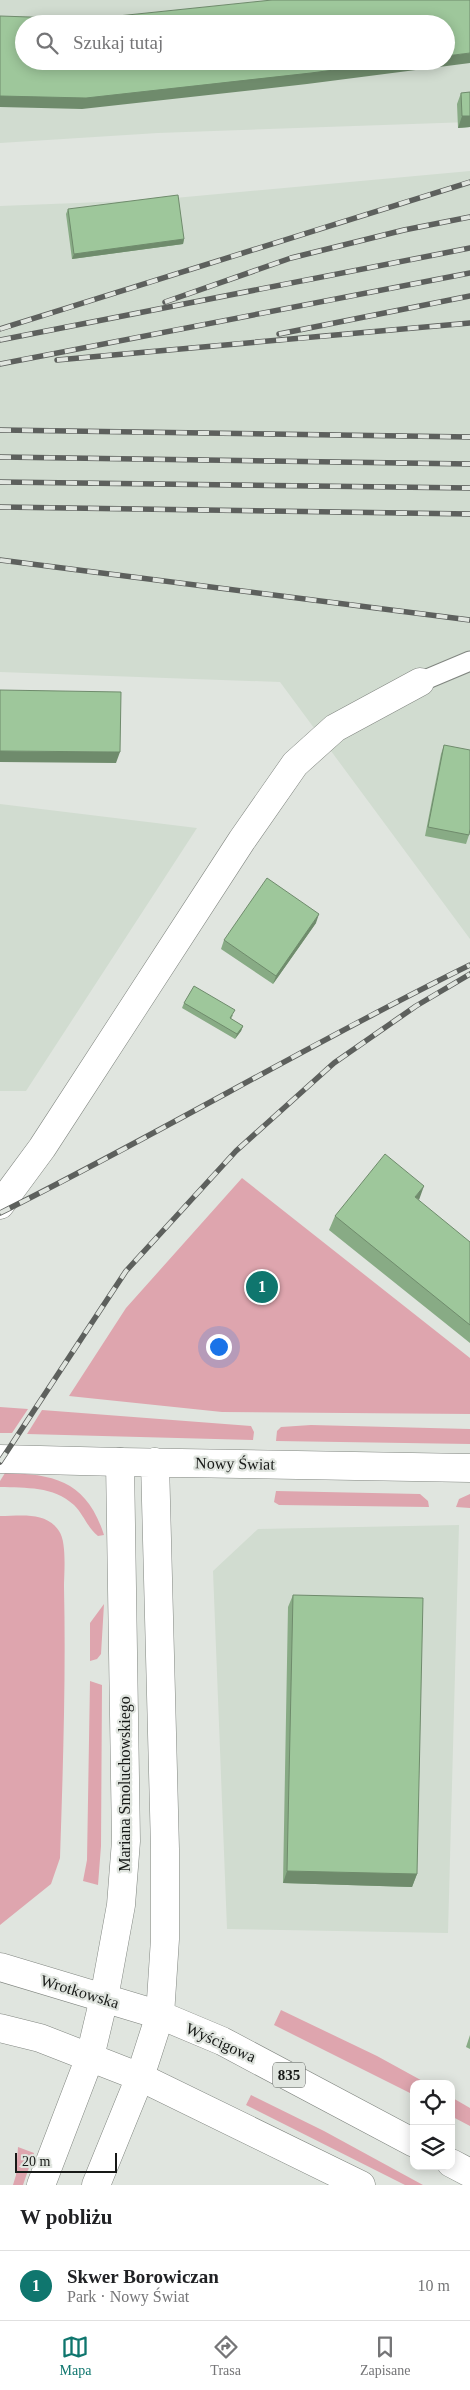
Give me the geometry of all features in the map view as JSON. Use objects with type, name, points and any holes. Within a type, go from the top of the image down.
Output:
[{"type":"street","points":[[0,1205],[42,1148],[242,840],[295,764],[335,728],[420,682]]},
{"type":"street","name":"Nowy Świat","points":[[0,1458],[470,1468]]},
{"type":"street","name":"Mariana Smoluchowskiego","points":[[41,2185],[90,2057],[104,1998],[121,1905],[126,1841],[120,1462]]},
{"type":"street","points":[[96,2185],[140,2077],[160,2015],[165,1939],[166,1848],[155,1462]]},
{"type":"street","name":"Wrotkowska","points":[[0,1967],[160,2015]]},
{"type":"street","name":"Wyścigowa","points":[[160,2015],[242,2050],[410,2140]]},
{"type":"street","points":[[0,2028],[40,2038],[140,2077],[362,2185]]},
{"type":"street","points":[[455,2165],[470,2173]]},
{"type":"lane","points":[[420,682],[470,661]]},
{"type":"shaded area","points":[[0,0],[470,0],[470,122],[158,133],[0,143]]},
{"type":"shaded area","points":[[470,171],[470,939],[280,682],[0,672],[0,206],[153,200]]},
{"type":"shaded area","points":[[0,804],[197,828],[26,1091],[0,1091]]},
{"type":"shaded area","points":[[242,1178],[470,1358],[470,1414],[222,1412],[69,1396],[126,1308]]},
{"type":"shaded area","points":[[0,1407],[28,1409],[12,1433],[0,1433]]},
{"type":"shaded area","points":[[42,1410],[251,1426],[254,1432],[253,1440],[27,1434]]},
{"type":"shaded area","points":[[311,1425],[470,1429],[470,1444],[276,1441],[277,1431],[281,1427]]},
{"type":"shaded area","points":[[5,1473],[40,1476],[67,1484],[79,1492],[89,1503],[104,1535],[98,1536],[74,1505],[57,1494],[39,1489],[0,1487],[0,1481]]},
{"type":"shaded area","points":[[276,1491],[420,1494],[428,1501],[429,1507],[279,1505],[274,1502]]},
{"type":"shaded area","points":[[470,1494],[470,1508],[456,1507],[459,1499]]},
{"type":"shaded area","points":[[24,1515],[40,1517],[54,1525],[62,1536],[65,1655],[60,1858],[51,1884],[0,1925],[0,1516]]},
{"type":"shaded area","points":[[459,1525],[448,1933],[227,1929],[213,1571],[258,1529]]},
{"type":"shaded area","points":[[104,1604],[101,1654],[97,1659],[90,1661],[90,1623]]},
{"type":"shaded area","points":[[90,1681],[102,1685],[101,1846],[98,1885],[83,1881],[87,1860]]},
{"type":"shaded area","points":[[281,2010],[377,2056],[421,2080],[410,2080],[410,2093],[274,2025]]},
{"type":"shaded area","points":[[251,2095],[324,2131],[423,2185],[405,2185],[246,2105]]},
{"type":"shaded area","points":[[455,2099],[470,2108],[470,2126],[455,2118]]},
{"type":"shaded area","points":[[18,2147],[34,2153],[23,2185],[13,2185],[16,2175]]},
{"type":"building","points":[[272,0],[470,0],[470,53],[455,55],[455,15],[128,15]]},
{"type":"building","points":[[0,16],[15,17],[15,70],[334,70],[86,98],[0,96]]},
{"type":"building","points":[[470,92],[470,116],[462,116],[461,93]]},
{"type":"building","points":[[178,195],[184,239],[74,254],[68,209]]},
{"type":"building","points":[[0,690],[121,692],[120,752],[0,751]]},
{"type":"building","points":[[444,745],[470,750],[469,835],[428,827]]},
{"type":"building","points":[[267,878],[319,914],[276,976],[224,940]]},
{"type":"building","points":[[194,986],[235,1010],[230,1018],[243,1026],[237,1034],[184,1003]]},
{"type":"building","points":[[385,1154],[424,1186],[415,1197],[470,1242],[470,1325],[335,1216]]},
{"type":"building","points":[[293,1595],[423,1598],[417,1874],[287,1871]]},
{"type":"railway","points":[[0,329],[470,182]]},
{"type":"railway","points":[[165,302],[291,258],[404,230],[470,217]]},
{"type":"railway","points":[[0,340],[470,248]]},
{"type":"railway","points":[[0,364],[470,273]]},
{"type":"railway","points":[[279,334],[470,296]]},
{"type":"railway","points":[[57,360],[470,323]]},
{"type":"railway","points":[[0,430],[470,437]]},
{"type":"railway","points":[[0,457],[470,464]]},
{"type":"railway","points":[[0,482],[470,488]]},
{"type":"railway","points":[[0,507],[470,514]]},
{"type":"railway","points":[[0,560],[470,620]]},
{"type":"railway","points":[[0,1213],[470,965]]},
{"type":"railway","points":[[0,1462],[126,1271],[236,1151],[334,1063],[416,1006],[470,974]]},
{"type":"place","name":"Skwer Borowiczan","points":[[262,1287]]}]
